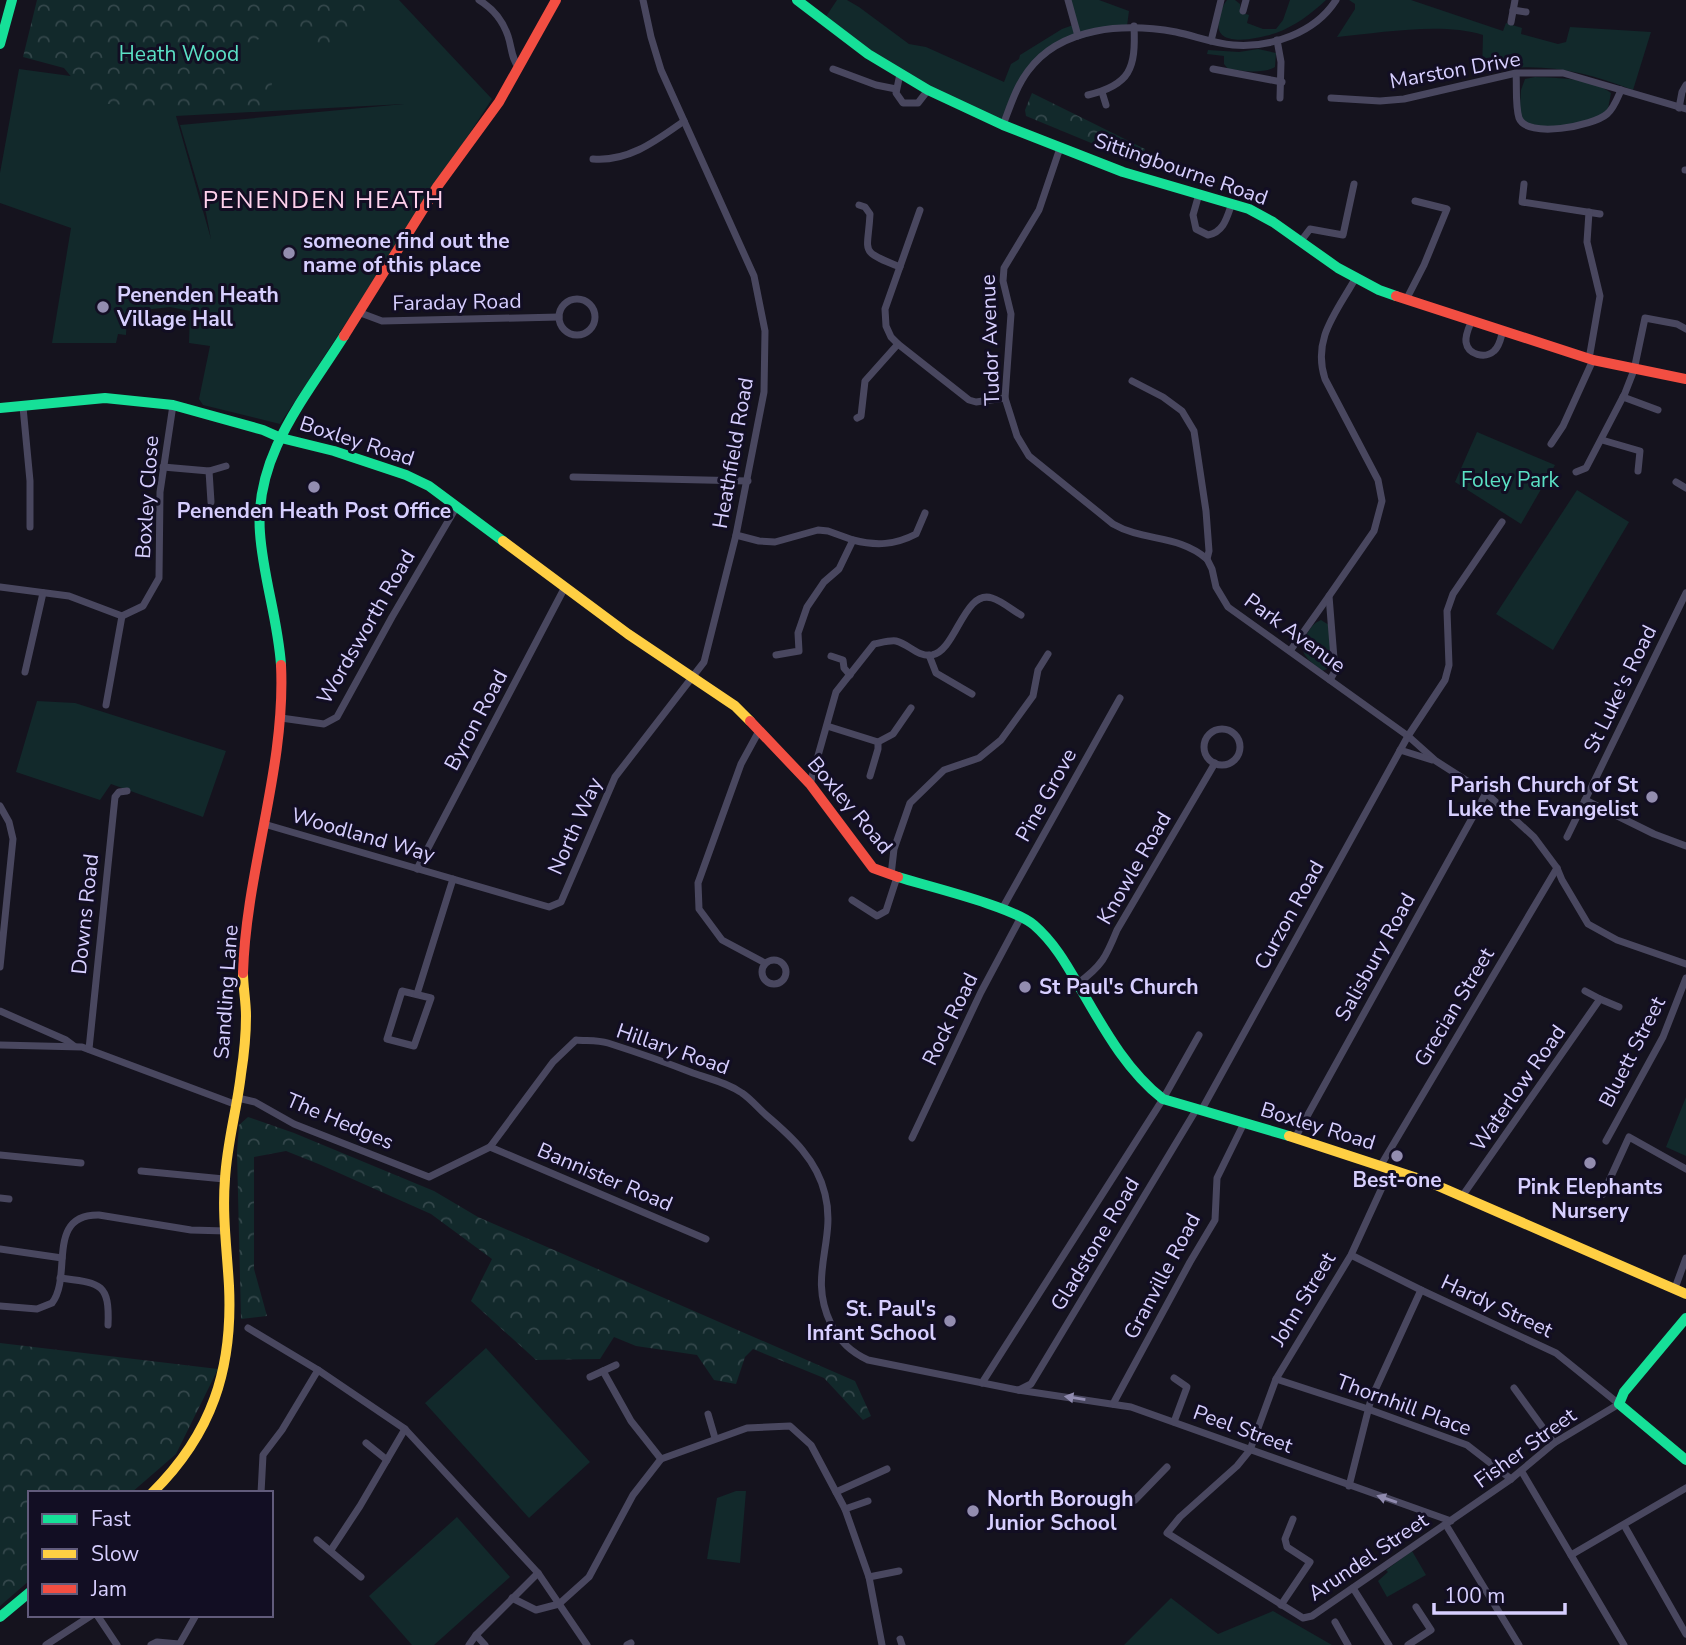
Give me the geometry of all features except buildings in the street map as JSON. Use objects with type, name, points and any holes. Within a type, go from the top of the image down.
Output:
[{"type":"main road","points":[[0,44],[12,0]]},
{"type":"main road","name":"Sandling Lane","points":[[154,1491],[187,1454],[209,1412],[221,1380],[229,1324],[224,1178],[226,1154],[237,1102],[246,1016],[243,969],[281,718],[279,640],[260,544],[258,516],[267,465],[275,446],[437,187],[499,102],[556,0]]},
{"type":"main road","name":"Sittingbourne Road","points":[[797,0],[838,33],[928,90],[1003,125],[1122,172],[1232,203],[1273,222],[1355,279],[1406,300],[1591,360],[1686,379]]},
{"type":"main road","name":"Boxley Road","points":[[0,408],[105,398],[173,405],[334,451],[406,475],[429,486],[628,634],[735,706],[810,784],[873,867],[1002,909],[1032,923],[1060,953],[1117,1049],[1150,1089],[1163,1099],[1386,1166],[1463,1195],[1686,1294]]},
{"type":"main road","points":[[1686,1318],[1624,1392],[1619,1404],[1686,1460]]},
{"type":"main road","points":[[0,1617],[28,1594]]},
{"type":"street","points":[[479,0],[487,5],[502,24],[508,35],[512,57],[519,68]]},
{"type":"street","name":"Heathfield Road","points":[[643,0],[655,53],[754,276],[765,331],[766,373],[748,481],[709,648],[694,677]]},
{"type":"street","points":[[1068,0],[1078,36]]},
{"type":"street","points":[[1211,41],[1222,0]]},
{"type":"street","points":[[1243,11],[1247,0]]},
{"type":"street","points":[[1511,22],[1516,0]]},
{"type":"street","points":[[1003,125],[1017,91],[1034,64],[1060,44],[1078,36],[1134,26],[1177,32],[1234,45],[1277,40],[1307,29],[1335,3]]},
{"type":"street","points":[[1513,10],[1526,12]]},
{"type":"street","points":[[1088,96],[1119,84],[1129,70],[1134,55],[1134,26]]},
{"type":"street","points":[[1277,40],[1282,62],[1280,98]]},
{"type":"street","points":[[1217,67],[1282,82]]},
{"type":"street","points":[[834,69],[876,85],[896,89]]},
{"type":"street","points":[[1516,73],[1520,119],[1525,125],[1541,130],[1585,125],[1596,121],[1607,114],[1621,90]]},
{"type":"street","name":"Marston Drive","points":[[1331,98],[1350,104],[1404,99],[1516,73],[1563,73],[1683,109]]},
{"type":"street","points":[[900,74],[896,89],[899,99],[909,105],[918,103],[928,90]]},
{"type":"street","points":[[1683,109],[1686,85]]},
{"type":"street","points":[[1102,92],[1106,105]]},
{"type":"street","points":[[593,159],[606,160],[643,149],[684,121]]},
{"type":"street","name":"Tudor Avenue","points":[[1060,148],[1038,210],[1004,268],[1003,281],[1011,314],[1005,398],[1017,436],[1029,456],[1112,524],[1125,531],[1173,540],[1197,550],[1207,559]]},
{"type":"street","points":[[1301,242],[1310,229],[1343,235],[1354,184]]},
{"type":"street","points":[[1524,184],[1522,202],[1600,214]]},
{"type":"street","points":[[1199,194],[1193,220],[1196,229],[1208,235],[1224,226],[1232,203]]},
{"type":"street","points":[[1406,300],[1447,209],[1415,201]]},
{"type":"street","points":[[859,205],[866,207],[870,214],[866,239],[868,249],[874,256],[900,267]]},
{"type":"street","points":[[920,210],[884,315],[887,332],[898,344],[969,400],[976,402],[1005,398]]},
{"type":"street","points":[[1551,444],[1563,426],[1591,360],[1600,296],[1587,242],[1589,212]]},
{"type":"street","points":[[1290,651],[1374,531],[1382,501],[1378,480],[1325,379],[1320,364],[1320,347],[1327,329],[1355,279]]},
{"type":"street","points":[[575,299],[589,303],[595,317],[589,331],[580,335],[565,331],[559,317],[565,303],[575,299]]},
{"type":"street","name":"Faraday Road","points":[[358,312],[382,321],[559,317]]},
{"type":"street","points":[[1576,472],[1586,468],[1623,397],[1634,370],[1645,318],[1686,328]]},
{"type":"street","points":[[1472,320],[1466,341],[1470,350],[1480,355],[1492,353],[1496,349],[1503,330]]},
{"type":"street","points":[[857,418],[861,416],[865,381],[898,344]]},
{"type":"street","name":"Park Avenue","points":[[1132,381],[1163,397],[1182,411],[1194,431],[1206,511],[1209,551],[1207,559],[1216,587],[1228,607],[1408,736],[1436,761],[1486,793],[1534,837],[1558,868],[1562,880],[1588,924],[1616,940],[1686,964]]},
{"type":"street","points":[[1623,397],[1658,410]]},
{"type":"street","name":"Boxley Close","points":[[122,616],[143,606],[159,578],[163,467],[173,405]]},
{"type":"street","points":[[23,407],[30,481],[30,527]]},
{"type":"street","points":[[1602,440],[1640,452],[1638,471]]},
{"type":"street","points":[[163,467],[209,471],[226,466]]},
{"type":"street","points":[[209,471],[211,502]]},
{"type":"street","points":[[573,477],[748,481]]},
{"type":"street","points":[[1676,482],[1686,488]]},
{"type":"street","name":"Wordsworth Road","points":[[281,718],[324,724],[337,717],[457,506]]},
{"type":"street","points":[[736,535],[775,542],[818,530],[874,545],[903,541],[916,534],[925,513]]},
{"type":"street","name":"Curzon Road","points":[[1199,1111],[1400,750],[1445,680],[1449,665],[1447,611],[1454,594],[1502,523]]},
{"type":"street","points":[[776,655],[799,651],[798,632],[807,607],[824,582],[839,569],[853,540]]},
{"type":"street","points":[[0,587],[69,596],[122,616],[106,705]]},
{"type":"street","name":"Byron Road","points":[[417,869],[565,587]]},
{"type":"street","points":[[25,671],[43,593]]},
{"type":"street","name":"St Luke's Road","points":[[1567,837],[1686,593]]},
{"type":"street","points":[[1329,596],[1335,671],[1331,680]]},
{"type":"street","points":[[810,784],[836,692],[874,644],[895,640],[921,654],[942,650],[974,601],[984,597],[994,598],[1021,615]]},
{"type":"street","points":[[929,654],[936,673],[972,694]]},
{"type":"street","points":[[852,900],[877,916],[886,911],[894,876],[894,849],[910,803],[944,770],[979,758],[1001,740],[1033,696],[1038,670],[1048,654]]},
{"type":"street","points":[[831,656],[843,660],[844,668],[850,674]]},
{"type":"street","name":"North Way","points":[[453,879],[550,907],[561,902],[615,777],[694,677]]},
{"type":"street","name":"Pine Grove","points":[[1002,909],[1120,698]]},
{"type":"street","points":[[827,726],[878,742],[893,734],[911,708]]},
{"type":"street","name":"Knowle Road","points":[[1217,729],[1229,730],[1238,737],[1239,755],[1226,765],[1215,763],[1206,755],[1205,743],[1211,732],[1217,729]]},
{"type":"street","points":[[759,731],[741,764],[698,883],[699,909],[722,940],[765,963]]},
{"type":"street","points":[[870,776],[878,742]]},
{"type":"street","points":[[1400,750],[1436,761]]},
{"type":"street","name":"Knowle Road","points":[[1077,984],[1096,971],[1106,959],[1117,930],[1215,763]]},
{"type":"street","name":"Downs Road","points":[[89,1049],[115,797],[119,792],[127,791]]},
{"type":"street","name":"Salisbury Road","points":[[1296,1138],[1486,793]]},
{"type":"street","points":[[1585,800],[1654,834],[1686,846]]},
{"type":"street","points":[[0,806],[9,822],[13,839],[0,967]]},
{"type":"street","name":"Woodland Way","points":[[264,824],[453,879]]},
{"type":"street","name":"Grecian Street","points":[[1386,1166],[1558,868]]},
{"type":"street","points":[[417,994],[453,879]]},
{"type":"street","name":"Rock Road","points":[[912,1138],[981,992],[1021,917]]},
{"type":"street","name":"Bluett Street","points":[[1606,1141],[1663,1037],[1686,978]]},
{"type":"street","points":[[1586,990],[1619,1007]]},
{"type":"street","points":[[402,991],[417,994],[431,998],[414,1046],[387,1039],[402,991]]},
{"type":"street","name":"Waterlow Road","points":[[1463,1195],[1600,999]]},
{"type":"street","points":[[0,1011],[74,1046]]},
{"type":"street","points":[[982,1383],[1163,1099],[1199,1035]]},
{"type":"street","name":"Hillary Road","points":[[429,1177],[490,1147],[553,1062],[576,1040],[607,1042],[727,1085],[742,1093],[796,1143],[819,1176],[828,1218],[821,1261],[821,1297],[825,1311],[842,1342],[852,1353],[868,1360],[1018,1390]]},
{"type":"street","points":[[0,1045],[74,1046]]},
{"type":"street","name":"The Hedges","points":[[74,1046],[237,1102],[255,1102],[295,1124],[429,1177]]},
{"type":"street","name":"Gladstone Road","points":[[1018,1390],[1031,1384],[1199,1111]]},
{"type":"street","name":"Granville Road","points":[[1113,1404],[1215,1220],[1217,1178],[1244,1123]]},
{"type":"street","points":[[1603,1194],[1629,1137],[1686,1169]]},
{"type":"street","name":"Bannister Road","points":[[490,1147],[706,1239]]},
{"type":"street","points":[[0,1156],[81,1163]]},
{"type":"street","name":"John Street","points":[[1250,1450],[1276,1379],[1351,1255],[1386,1166]]},
{"type":"street","points":[[141,1171],[224,1178]]},
{"type":"street","points":[[0,1198],[9,1199]]},
{"type":"street","points":[[0,1306],[31,1310],[45,1307],[56,1298],[69,1228],[77,1220],[91,1215],[191,1230],[226,1231]]},
{"type":"street","points":[[0,1249],[62,1258]]},
{"type":"street","name":"Hardy Street","points":[[1351,1255],[1556,1353],[1619,1404]]},
{"type":"street","points":[[1675,1288],[1686,1258]]},
{"type":"street","points":[[60,1279],[90,1283],[102,1289],[108,1303],[108,1325]]},
{"type":"street","points":[[1349,1486],[1368,1409],[1421,1290]]},
{"type":"street","points":[[248,1328],[318,1370],[405,1429],[538,1573],[587,1645]]},
{"type":"street","points":[[590,1377],[616,1365]]},
{"type":"street","points":[[261,1491],[263,1455],[282,1430],[318,1370]]},
{"type":"street","points":[[603,1370],[631,1421],[661,1459]]},
{"type":"street","points":[[1174,1378],[1187,1387],[1174,1422]]},
{"type":"street","name":"Thornhill Place","points":[[1276,1379],[1467,1445],[1511,1479]]},
{"type":"street","points":[[1514,1388],[1554,1443]]},
{"type":"street","name":"Peel Street","points":[[1018,1390],[1134,1408],[1448,1523]]},
{"type":"street","name":"Fisher Street","points":[[1448,1523],[1522,1472],[1554,1443],[1619,1404]]},
{"type":"street","points":[[708,1414],[715,1438]]},
{"type":"street","points":[[512,1598],[536,1610],[559,1604],[589,1577],[634,1495],[661,1459],[747,1428],[790,1426],[811,1445],[845,1509],[869,1577],[882,1645]]},
{"type":"street","points":[[331,1550],[405,1429]]},
{"type":"street","points":[[366,1443],[387,1460]]},
{"type":"street","points":[[1250,1450],[1237,1466],[1180,1517],[1167,1533],[1281,1605],[1310,1562],[1287,1547],[1285,1539],[1293,1519]]},
{"type":"street","points":[[1135,1500],[1167,1467]]},
{"type":"street","points":[[836,1492],[887,1469]]},
{"type":"street","points":[[1522,1472],[1624,1645]]},
{"type":"street","points":[[1571,1555],[1686,1488]]},
{"type":"street","points":[[845,1509],[868,1502]]},
{"type":"street","points":[[1448,1523],[1519,1645]]},
{"type":"street","name":"Arundel Street","points":[[1281,1605],[1303,1618],[1312,1616],[1448,1523]]},
{"type":"street","points":[[1624,1525],[1686,1634]]},
{"type":"street","points":[[317,1540],[361,1577]]},
{"type":"street","points":[[869,1577],[899,1571]]},
{"type":"street","points":[[469,1645],[476,1634],[538,1573]]},
{"type":"street","points":[[1353,1588],[1389,1645]]},
{"type":"street","points":[[1408,1645],[1431,1630],[1416,1606]]},
{"type":"street","points":[[46,1645],[92,1617]]},
{"type":"street","points":[[96,1617],[117,1645]]},
{"type":"street","points":[[151,1645],[157,1642],[179,1645],[194,1617]]},
{"type":"street","points":[[1335,1622],[1348,1645]]},
{"type":"street","points":[[476,1634],[485,1645]]},
{"type":"green space","name":"Heath Wood","points":[[37,0],[363,0],[368,23],[333,35],[339,51],[328,56],[296,25],[236,48],[235,83],[263,77],[272,83],[268,109],[194,109],[93,103],[64,68],[23,57]]},
{"type":"green space","points":[[281,0],[399,0],[492,99],[280,424],[203,405],[199,399],[210,346],[189,343],[190,311],[170,307],[127,312],[126,335],[118,334],[116,343],[52,343],[71,228],[0,203],[0,173],[19,69],[159,88]],"holes":[[[404,104],[180,125],[211,239],[176,116]]]},
{"type":"green space","points":[[837,0],[847,0],[859,7],[909,44],[926,47],[1004,82],[1011,64],[1019,59],[1020,55],[1062,29],[1076,24],[1068,0],[1099,0],[1129,11],[1127,26],[1060,44],[1027,73],[1003,125],[963,107],[823,21]]},
{"type":"green space","points":[[1227,0],[1235,0],[1240,4],[1240,12],[1249,15],[1247,23],[1263,29],[1276,29],[1283,20],[1290,0],[1326,0],[1283,30],[1239,40],[1230,39],[1219,29],[1221,12]]},
{"type":"green space","points":[[1349,0],[1411,0],[1503,31],[1506,23],[1522,28],[1521,34],[1558,44],[1566,42],[1570,27],[1651,32],[1633,90],[1595,77],[1559,69],[1522,67],[1482,72],[1483,35],[1466,31],[1430,29],[1337,37],[1355,9],[1355,4]]},
{"type":"green space","points":[[1258,49],[1276,53],[1275,67],[1258,71],[1228,69],[1224,64],[1224,56],[1207,54],[1208,50],[1239,52]]},
{"type":"green space","points":[[1535,77],[1574,80],[1603,88],[1611,93],[1607,114],[1596,121],[1541,130],[1519,119],[1521,90],[1525,79]]},
{"type":"green space","points":[[1032,93],[1145,149],[1142,164],[1026,116],[1025,110]]},
{"type":"green space","name":"Foley Park","points":[[1477,432],[1555,465],[1521,524],[1455,482]]},
{"type":"green space","points":[[1577,490],[1629,522],[1553,650],[1496,614]]},
{"type":"green space","points":[[1321,620],[1329,625],[1332,667],[1322,671],[1303,650],[1304,639],[1311,628]]},
{"type":"green space","points":[[37,701],[75,703],[226,751],[203,817],[111,784],[100,800],[16,772]]},
{"type":"green space","points":[[1686,1097],[1686,1156],[1666,1147]]},
{"type":"green space","points":[[248,1117],[294,1133],[434,1191],[478,1217],[855,1381],[871,1416],[863,1420],[824,1378],[753,1349],[745,1357],[736,1384],[714,1380],[697,1355],[636,1346],[614,1337],[600,1359],[536,1360],[471,1301],[492,1259],[431,1214],[286,1151],[254,1157],[254,1269],[267,1316],[241,1319],[237,1152],[239,1125]]},
{"type":"green space","points":[[0,1343],[218,1369],[176,1454],[133,1491],[28,1491],[28,1582],[0,1606]]},
{"type":"green space","points":[[486,1348],[590,1462],[529,1518],[425,1403]]},
{"type":"green space","points":[[736,1491],[746,1491],[740,1563],[707,1559],[717,1498]]},
{"type":"green space","points":[[457,1517],[510,1577],[434,1645],[412,1645],[369,1596]]},
{"type":"green space","points":[[1412,1551],[1426,1575],[1387,1597],[1378,1581],[1388,1572],[1386,1570]]},
{"type":"green space","points":[[1171,1598],[1218,1634],[1273,1611],[1332,1645],[1124,1645]]},
{"type":"traffic: fast","points":[[0,44],[12,0]]},
{"type":"traffic: fast","points":[[797,0],[868,54],[928,90],[1003,125],[1123,172],[1249,209],[1273,222],[1338,268],[1396,296]]},
{"type":"traffic: fast","points":[[281,665],[260,533],[260,505],[265,478],[285,429],[344,336]]},
{"type":"traffic: fast","points":[[0,408],[105,398],[173,405],[334,451],[406,475],[429,486],[503,541]]},
{"type":"traffic: fast","points":[[898,877],[989,904],[1034,925],[1062,957],[1128,1064],[1163,1099],[1289,1136]]},
{"type":"traffic: fast","points":[[1686,1318],[1624,1392],[1619,1404],[1686,1460]]},
{"type":"traffic: fast","points":[[0,1617],[28,1594]]},
{"type":"traffic: slow","points":[[503,541],[628,634],[735,706],[750,721]]},
{"type":"traffic: slow","points":[[154,1491],[173,1471],[204,1423],[215,1399],[227,1345],[229,1286],[224,1192],[245,1045],[243,973]]},
{"type":"traffic: slow","points":[[1289,1136],[1429,1182],[1686,1294]]},
{"type":"traffic: jam","points":[[344,336],[437,187],[499,102],[556,0]]},
{"type":"traffic: jam","points":[[1396,296],[1593,360],[1686,379]]},
{"type":"traffic: jam","points":[[243,973],[251,896],[278,742],[281,665]]},
{"type":"traffic: jam","points":[[750,721],[810,784],[873,868],[898,877]]},
{"type":"place","name":"someone find out the name of this place","points":[[289,253]]},
{"type":"place","name":"Penenden Heath Village Hall","points":[[103,307]]},
{"type":"place","name":"Penenden Heath Post Office","points":[[314,487]]},
{"type":"place","name":"Parish Church of St Luke the Evangelist","points":[[1652,797]]},
{"type":"place","name":"St Paul's Church","points":[[1025,987]]},
{"type":"place","name":"Best-one","points":[[1397,1156]]},
{"type":"place","name":"Pink Elephants Nursery","points":[[1590,1163]]},
{"type":"place","name":"St. Paul's Infant School","points":[[950,1321]]},
{"type":"place","name":"North Borough Junior School","points":[[973,1511]]},
{"type":"district","name":"PENENDEN HEATH","points":[[324,200]]}]
